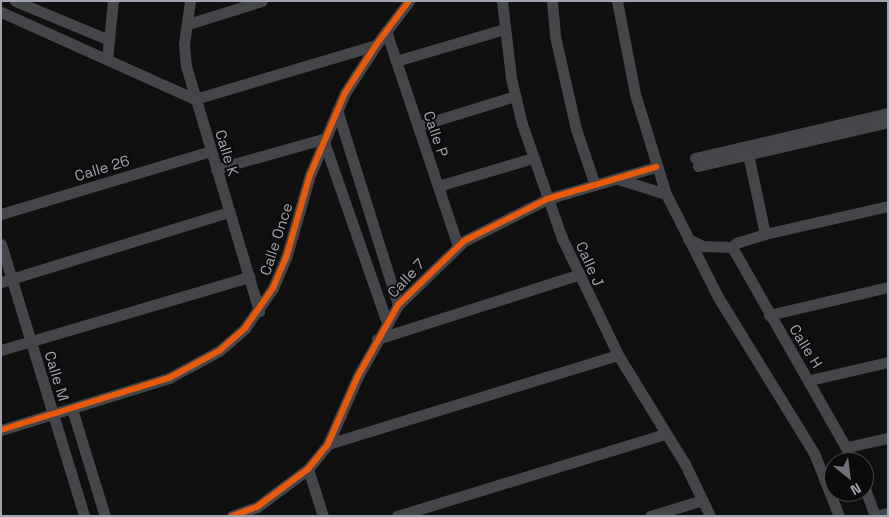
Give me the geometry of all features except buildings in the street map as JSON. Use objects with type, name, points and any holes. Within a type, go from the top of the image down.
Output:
[{"type":"street","points":[[15,1],[109,40]]},
{"type":"street","points":[[107,59],[114,1]]},
{"type":"street","name":"Calle K","points":[[190,1],[184,44],[186,66],[259,311]]},
{"type":"street","points":[[188,24],[262,1]]},
{"type":"street","name":"Calle Once","points":[[1,430],[72,409],[193,367],[219,351],[259,311],[286,258],[323,139],[336,110],[376,45],[409,1]]},
{"type":"street","name":"Calle J","points":[[502,1],[504,29],[515,96],[547,199],[578,275],[618,355],[666,434],[710,516]]},
{"type":"street","points":[[552,1],[565,83],[595,185]]},
{"type":"street","points":[[618,1],[635,94],[656,167],[666,194],[718,297],[814,453],[839,516]]},
{"type":"street","points":[[1,12],[195,99],[376,45]]},
{"type":"street","points":[[396,61],[504,29]]},
{"type":"street","name":"Calle P","points":[[386,31],[458,246]]},
{"type":"street","points":[[159,83],[177,82],[186,66]]},
{"type":"street","points":[[418,126],[515,96]]},
{"type":"street","points":[[336,110],[398,305]]},
{"type":"street","points":[[888,112],[696,162],[748,154],[888,122]]},
{"type":"street","points":[[216,169],[323,139],[387,322]]},
{"type":"street","name":"Calle 26","points":[[1,214],[211,150]]},
{"type":"street","points":[[748,154],[765,234]]},
{"type":"street","points":[[438,186],[533,158]]},
{"type":"street","name":"Calle 7","points":[[232,516],[257,507],[308,469],[328,444],[377,339],[398,305],[458,246],[502,219],[547,199],[656,167]]},
{"type":"street","points":[[618,179],[666,194]]},
{"type":"street","points":[[688,239],[703,246],[732,247],[765,234],[888,206]]},
{"type":"street","points":[[6,280],[229,212]]},
{"type":"street","name":"Calle M","points":[[1,244],[6,280],[30,341],[84,516]]},
{"type":"street","name":"Calle H","points":[[732,247],[769,314],[810,380],[849,452]]},
{"type":"street","points":[[377,339],[578,275]]},
{"type":"street","points":[[1,350],[249,277]]},
{"type":"street","points":[[769,314],[888,286]]},
{"type":"street","points":[[328,444],[618,355]]},
{"type":"street","points":[[810,380],[888,362]]},
{"type":"street","name":"Calle M","points":[[72,409],[105,516]]},
{"type":"street","points":[[397,516],[666,434]]},
{"type":"street","points":[[847,447],[888,438]]},
{"type":"street","points":[[308,469],[323,516]]},
{"type":"street","points":[[650,516],[703,500]]},
{"type":"street","points":[[870,502],[875,516],[888,513]]},
{"type":"cycle path","points":[[1,430],[169,378],[219,351],[245,328],[273,288],[286,258],[310,175],[345,93],[376,45],[409,1]]},
{"type":"cycle path","points":[[232,516],[257,507],[308,469],[328,444],[358,376],[398,305],[464,241],[547,199],[656,167]]}]
